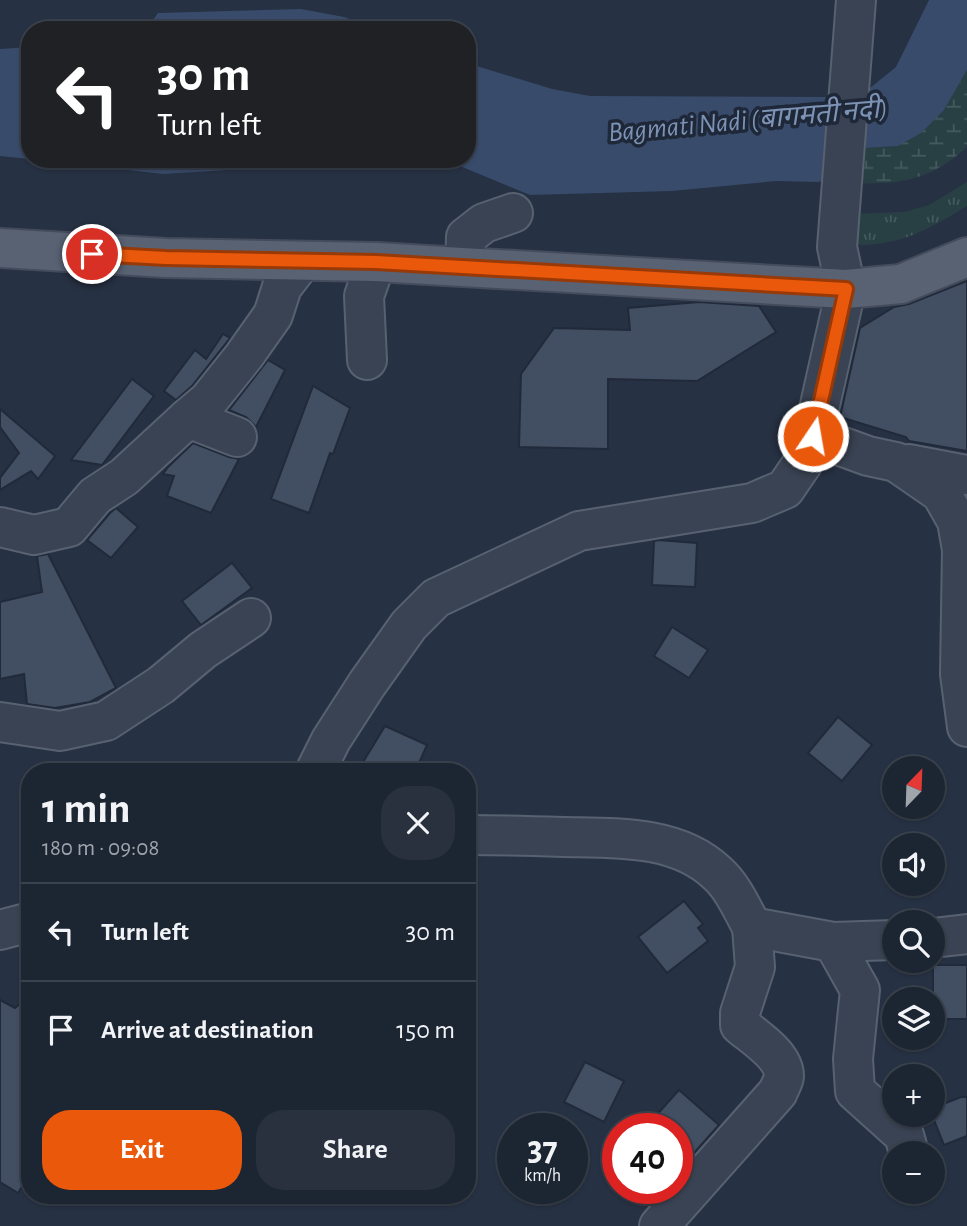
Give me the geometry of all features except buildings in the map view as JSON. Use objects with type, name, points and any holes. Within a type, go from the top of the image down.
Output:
[{"type":"main road","points":[[0,248],[166,258],[376,262],[846,289],[901,284],[967,257]]},
{"type":"street","points":[[320,763],[367,684],[410,625],[436,598],[579,531],[752,503],[785,489],[802,464],[813,436],[846,289],[837,247],[856,0]]},
{"type":"street","points":[[465,267],[466,237],[484,223],[513,213]]},
{"type":"street","points":[[0,527],[34,535],[69,527],[95,496],[124,477],[208,401],[273,315],[282,287],[302,261]]},
{"type":"street","points":[[367,360],[364,296],[376,262]]},
{"type":"street","points":[[188,418],[237,437]]},
{"type":"street","points":[[813,436],[868,456],[967,475]]},
{"type":"street","points":[[896,462],[941,493],[957,521],[962,550],[960,674],[967,727]]},
{"type":"street","points":[[0,722],[60,730],[106,721],[161,685],[203,650],[251,618]]},
{"type":"street","points":[[476,835],[620,838],[670,846],[698,858],[719,874],[752,927],[755,967],[740,1013],[740,1025],[770,1051],[780,1063],[784,1076],[778,1092],[659,1226]]},
{"type":"street","points":[[0,930],[21,924]]},
{"type":"street","points":[[752,927],[833,942],[882,940]]},
{"type":"street","points":[[945,937],[967,934]]},
{"type":"street","points":[[833,942],[860,989],[853,1059],[855,1091],[904,1135],[906,1141]]},
{"type":"green space","points":[[967,70],[967,147],[949,161],[932,172],[897,182],[818,182],[864,148],[898,146],[944,110]]},
{"type":"green space","points":[[967,182],[967,206],[937,223],[898,240],[849,245],[853,214],[905,212],[929,205]]},
{"type":"water","name":"Bagmati Nadi (बागमती नदी)","points":[[929,0],[967,0],[967,70],[944,110],[921,133],[898,146],[864,148],[818,182],[776,181],[672,191],[530,195],[465,168],[476,168],[476,66],[552,89],[590,96],[830,97],[870,88],[896,67]]},
{"type":"water","points":[[301,9],[355,21],[152,21],[158,13]]},
{"type":"water","points":[[21,48],[21,158],[0,156],[0,49]]},
{"type":"water","points":[[110,168],[262,168],[163,174]]},
{"type":"route","points":[[92,254],[376,262],[846,289],[813,436]]}]
